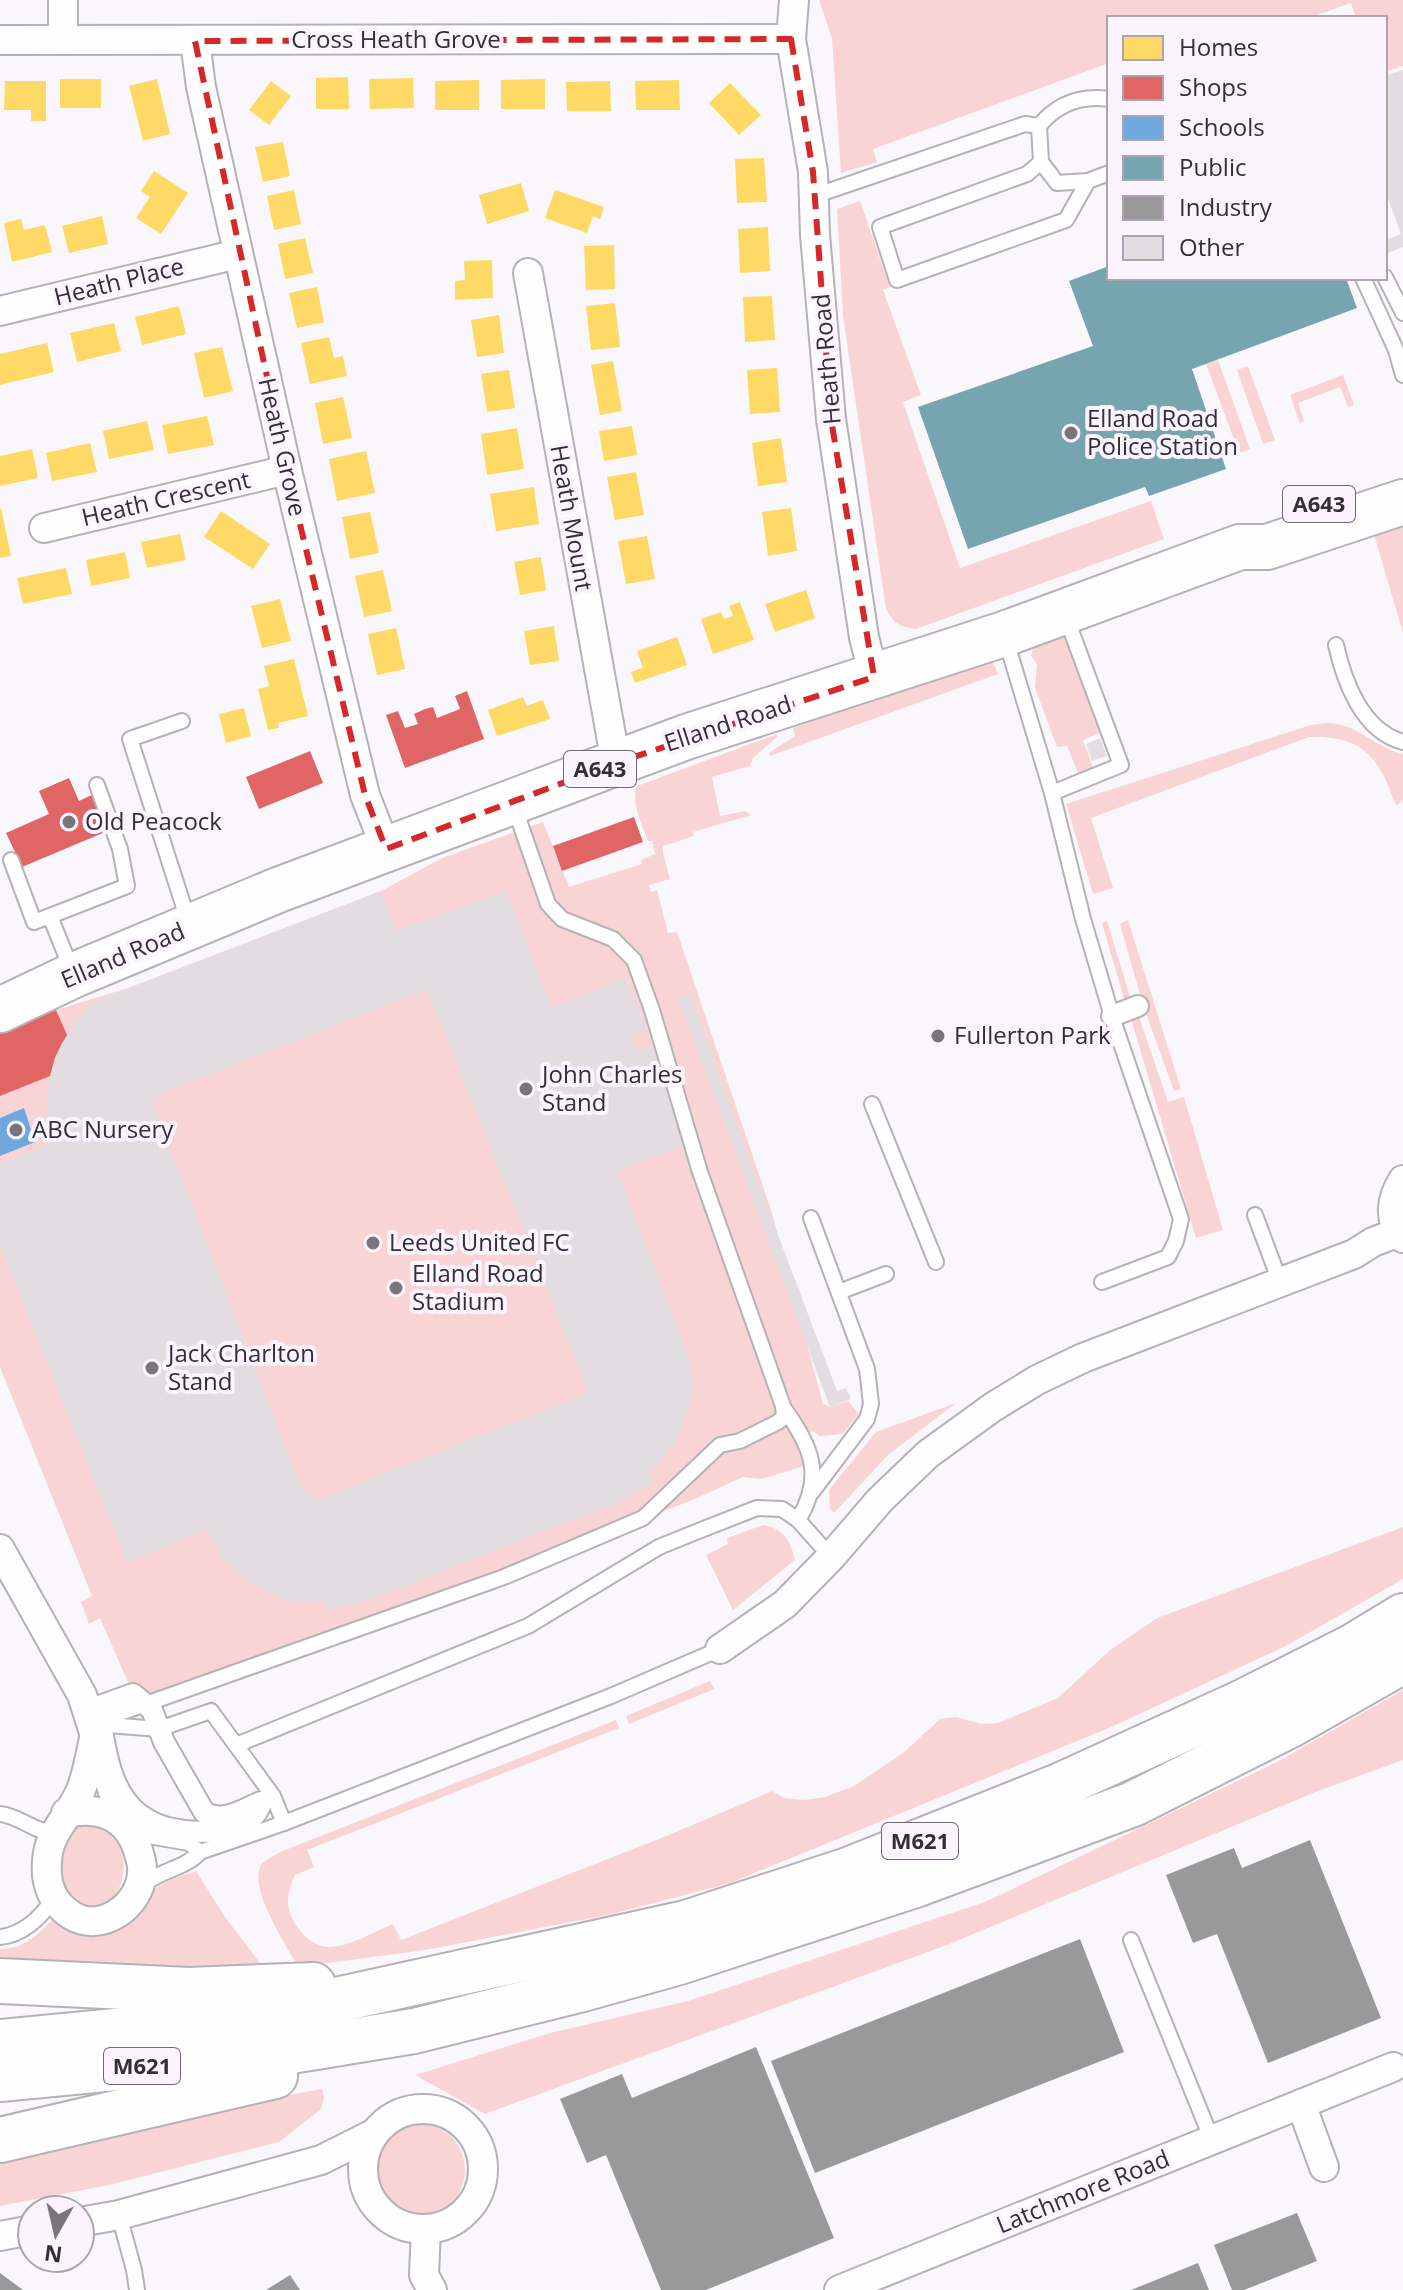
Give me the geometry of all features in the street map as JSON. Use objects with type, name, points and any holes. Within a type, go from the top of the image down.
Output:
[{"type":"main road","name":"Elland Road","points":[[1240,547],[1257,531],[1357,487],[1403,473]]},
{"type":"main road","name":"Elland Road","points":[[0,1010],[74,975],[278,890],[686,737],[1004,634],[1240,547],[1267,547],[1403,502]]},
{"type":"main road","name":"M621","points":[[0,2042],[259,2001],[407,1984],[686,1923],[848,1870],[1059,1786],[1243,1702],[1352,1647],[1403,1616]]},
{"type":"main road","name":"M621","points":[[0,2079],[288,2063],[676,1963],[807,1922],[1133,1804],[1290,1725],[1403,1661]]},
{"type":"main road","points":[[0,1981],[189,1990],[259,2001]]},
{"type":"main road","points":[[0,2140],[288,2063]]},
{"type":"street","points":[[63,0],[63,40]]},
{"type":"street","name":"Heath Road","points":[[794,0],[791,39],[813,172],[831,419],[862,627],[874,677]]},
{"type":"street","name":"Cross Heath Grove","points":[[0,40],[791,39]]},
{"type":"street","name":"Heath Grove","points":[[195,41],[201,87],[287,470],[365,795],[386,849]]},
{"type":"street","name":"Heath Place","points":[[0,311],[238,254]]},
{"type":"street","name":"Heath Mount","points":[[528,273],[616,763]]},
{"type":"street","name":"Heath Crescent","points":[[44,528],[287,470]]},
{"type":"street","points":[[1112,1016],[1138,1006]]},
{"type":"street","points":[[720,1649],[785,1604],[880,1500],[928,1454],[981,1415],[1037,1380],[1083,1358],[1354,1254],[1373,1242],[1401,1235],[1393,1220],[1392,1206],[1403,1180]]},
{"type":"street","points":[[0,1549],[72,1675],[97,1727],[116,1785],[138,1814],[158,1825],[196,1832],[223,1830],[249,1821],[256,1815],[261,1802],[225,1817],[204,1812],[192,1794],[152,1710],[133,1694],[97,1707],[97,1727],[115,1798],[114,1811],[135,1840],[142,1862],[142,1875],[127,1905],[110,1919],[92,1922],[73,1916],[53,1899],[47,1865],[48,1849],[80,1792],[97,1727]]},
{"type":"street","points":[[60,1823],[82,1809],[114,1811]]},
{"type":"street","name":"Latchmore Road","points":[[839,2290],[868,2285],[1398,2065]]},
{"type":"street","points":[[1301,2104],[1324,2167]]},
{"type":"street","points":[[96,2219],[321,2160],[373,2134],[401,2112],[419,2108],[454,2116],[468,2127],[478,2143],[483,2168],[478,2195],[468,2210],[454,2221],[426,2229],[405,2227],[387,2218],[373,2203],[364,2185],[362,2167],[365,2150],[373,2134]]},
{"type":"street","points":[[321,2160],[364,2185]]},
{"type":"street","points":[[426,2229],[424,2275],[432,2290]]},
{"type":"lane","points":[[1107,99],[1073,100],[1050,112],[1039,126],[1041,162],[1057,183],[1088,181],[1107,174]]},
{"type":"lane","points":[[814,196],[1025,124],[1039,126]]},
{"type":"lane","points":[[1041,162],[1027,174],[880,227],[897,280],[1066,220],[1088,181]]},
{"type":"lane","points":[[1364,280],[1396,350],[1403,375]]},
{"type":"lane","points":[[1386,280],[1403,313]]},
{"type":"lane","points":[[1052,793],[1121,765],[1065,613]]},
{"type":"lane","points":[[1004,634],[1052,793],[1080,910],[1112,1016],[1181,1219],[1168,1257],[1102,1282]]},
{"type":"lane","points":[[1336,645],[1343,676],[1357,704],[1378,726],[1403,742]]},
{"type":"lane","points":[[182,721],[130,739],[191,927]]},
{"type":"lane","points":[[11,860],[34,922],[127,886],[120,849],[97,785]]},
{"type":"lane","points":[[145,1704],[504,1577],[643,1518],[720,1445],[740,1441],[784,1417],[783,1406],[700,1172],[634,960],[613,939],[562,919],[548,904],[513,802]]},
{"type":"lane","points":[[50,916],[74,975]]},
{"type":"lane","points":[[872,1104],[936,1262]]},
{"type":"lane","points":[[1255,1215],[1280,1282]]},
{"type":"lane","points":[[798,1520],[812,1492],[867,1419],[871,1404],[867,1369],[811,1218]]},
{"type":"lane","points":[[839,1292],[886,1274]]},
{"type":"lane","points":[[783,1406],[803,1435],[812,1460],[812,1492]]},
{"type":"lane","points":[[236,1745],[528,1626],[659,1547],[757,1508],[782,1509],[798,1520],[831,1557]]},
{"type":"lane","points":[[136,1892],[152,1877],[192,1862],[200,1852],[284,1823],[611,1696],[720,1649]]},
{"type":"lane","points":[[97,1727],[159,1729],[211,1711],[273,1796],[284,1823]]},
{"type":"lane","points":[[114,1811],[154,1837],[189,1843],[200,1852]]},
{"type":"lane","points":[[0,1814],[13,1816],[40,1830],[60,1823]]},
{"type":"lane","points":[[0,1937],[11,1936],[25,1929],[47,1909],[53,1899]]},
{"type":"lane","points":[[1131,1940],[1212,2140]]},
{"type":"lane","points":[[119,2215],[137,2290]]},
{"type":"highlighted area","points":[[791,39],[813,172],[831,419],[874,677],[616,763],[386,849],[365,795],[287,470],[195,41]]},
{"type":"shaded area","points":[[819,0],[1403,0],[1403,66],[1387,71],[1387,16],[1355,16],[1351,3],[1314,16],[1107,16],[1107,64],[873,149],[877,162],[841,173],[832,39]]},
{"type":"shaded area","points":[[860,201],[890,287],[883,290],[921,395],[903,402],[960,568],[1151,501],[1164,539],[916,629],[895,621],[886,609],[843,316],[837,209]]},
{"type":"shaded area","points":[[1218,360],[1250,449],[1239,453],[1206,364]]},
{"type":"shaded area","points":[[1248,366],[1275,440],[1263,444],[1237,370]]},
{"type":"shaded area","points":[[1343,375],[1354,405],[1348,407],[1340,387],[1298,403],[1304,421],[1300,423],[1290,395]]},
{"type":"shaded area","points":[[1403,510],[1403,633],[1370,521]]},
{"type":"shaded area","points":[[1068,639],[1101,732],[1083,740],[1094,770],[1079,775],[1067,746],[1057,747],[1035,688],[1037,664],[1031,656],[1034,645]]},
{"type":"shaded area","points":[[991,658],[998,674],[770,756],[770,752],[795,736],[793,728]]},
{"type":"shaded area","points":[[1327,723],[1357,731],[1403,754],[1403,800],[1396,806],[1383,774],[1366,752],[1356,745],[1328,737],[1309,737],[1091,818],[1113,888],[1093,894],[1066,804],[1311,725]]},
{"type":"shaded area","name":"Elland Road Stadium","points":[[777,734],[753,758],[750,766],[712,777],[720,816],[745,811],[751,815],[693,832],[694,836],[663,846],[670,879],[649,885],[651,892],[657,890],[668,933],[677,932],[771,1210],[823,1404],[830,1407],[848,1401],[859,1414],[842,1434],[820,1436],[813,1431],[796,1438],[804,1466],[762,1479],[743,1477],[695,1499],[152,1710],[133,1694],[100,1618],[89,1624],[81,1602],[92,1596],[0,1367],[0,1033],[56,1010],[128,988],[381,891],[442,858],[543,822],[569,887],[642,864],[641,860],[655,854],[638,814],[635,800],[637,786]]},
{"type":"shaded area","points":[[1128,920],[1181,1089],[1174,1091],[1143,1005],[1120,924]]},
{"type":"shaded area","points":[[1107,921],[1131,1000],[1125,1002],[1102,923]]},
{"type":"shaded area","points":[[1139,1017],[1168,1102],[1184,1097],[1223,1230],[1196,1238],[1131,1019]]},
{"type":"shaded area","points":[[956,1403],[888,1455],[834,1513],[830,1509],[829,1490],[876,1432]]},
{"type":"shaded area","points":[[763,1525],[785,1536],[795,1560],[733,1610],[706,1555],[728,1544],[727,1538]]},
{"type":"shaded area","points":[[1403,1527],[1403,1579],[1284,1647],[1109,1728],[730,1883],[612,1914],[425,1950],[298,1967],[264,1904],[258,1878],[260,1867],[280,1852],[616,1720],[619,1728],[307,1850],[314,1867],[295,1875],[288,1901],[293,1920],[308,1939],[322,1946],[337,1946],[393,1924],[401,1940],[669,1835],[772,1791],[784,1798],[804,1800],[825,1797],[854,1786],[903,1753],[940,1719],[956,1717],[981,1724],[998,1723],[1058,1698],[1109,1651],[1157,1618]]},
{"type":"shaded area","points":[[710,1681],[714,1689],[629,1724],[626,1716]]},
{"type":"shaded area","points":[[1403,1690],[1403,1760],[1318,1791],[947,1945],[485,2114],[415,2075],[550,2033],[688,2001],[985,1902],[1277,1762]]},
{"type":"shaded area","points":[[91,1823],[112,1832],[119,1842],[124,1866],[119,1890],[112,1899],[89,1911],[63,1893],[57,1872],[65,1836],[77,1826]]},
{"type":"shaded area","points":[[196,1871],[225,1917],[263,1967],[0,1973],[0,1949],[24,1943],[55,1917],[88,1934],[110,1934],[126,1923],[151,1892],[172,1879]]},
{"type":"shaded area","points":[[322,2089],[324,2098],[321,2109],[279,2142],[109,2185],[62,2194],[16,2194],[16,2203],[0,2206],[0,2153],[177,2115]]},
{"type":"shaded area","points":[[418,2123],[436,2126],[451,2137],[462,2152],[465,2170],[462,2188],[451,2203],[436,2214],[418,2217],[400,2214],[385,2203],[374,2188],[371,2170],[374,2152],[385,2137],[400,2126]]},
{"type":"building: Homes","points":[[348,77],[349,109],[316,109],[316,78]]},
{"type":"building: Homes","points":[[413,78],[414,108],[370,109],[369,79]]},
{"type":"building: Homes","points":[[60,79],[101,79],[101,108],[60,108]]},
{"type":"building: Homes","points":[[157,79],[170,134],[143,141],[129,86]]},
{"type":"building: Homes","points":[[545,79],[545,109],[501,109],[501,80]]},
{"type":"building: Homes","points":[[479,80],[479,110],[435,110],[435,81]]},
{"type":"building: Homes","points":[[679,80],[680,110],[636,110],[635,81]]},
{"type":"building: Homes","points":[[5,81],[46,81],[46,121],[31,121],[31,110],[4,110]]},
{"type":"building: Homes","points":[[271,81],[291,96],[269,125],[249,110]]},
{"type":"building: Homes","points":[[610,81],[611,111],[567,111],[566,82]]},
{"type":"building: Homes","points":[[730,83],[761,115],[739,135],[709,103]]},
{"type":"building: Homes","points":[[283,142],[290,176],[263,182],[255,147]]},
{"type":"building: Homes","points":[[764,158],[767,202],[737,203],[735,159]]},
{"type":"building: Homes","points":[[154,171],[188,193],[161,234],[136,218],[150,197],[141,191]]},
{"type":"building: Homes","points":[[521,183],[529,211],[487,224],[479,195]]},
{"type":"building: Homes","points":[[294,190],[301,224],[274,230],[267,196]]},
{"type":"building: Homes","points":[[555,190],[604,207],[600,219],[593,216],[587,233],[545,218]]},
{"type":"building: Homes","points":[[102,216],[108,244],[69,253],[62,226]]},
{"type":"building: Homes","points":[[21,219],[24,230],[45,225],[52,252],[12,262],[4,223]]},
{"type":"building: Homes","points":[[768,227],[770,271],[740,273],[738,229]]},
{"type":"building: Homes","points":[[305,238],[313,273],[285,279],[278,244]]},
{"type":"building: Homes","points":[[614,245],[615,289],[586,290],[584,246]]},
{"type":"building: Homes","points":[[492,260],[493,298],[455,300],[455,281],[465,280],[464,261]]},
{"type":"building: Homes","points":[[317,287],[324,322],[297,328],[289,293]]},
{"type":"building: Homes","points":[[772,296],[775,340],[745,342],[743,297]]},
{"type":"building: Homes","points":[[615,303],[620,347],[591,350],[586,306]]},
{"type":"building: Homes","points":[[179,306],[186,334],[142,345],[135,317]]},
{"type":"building: Homes","points":[[499,315],[504,353],[477,357],[471,320]]},
{"type":"building: Homes","points":[[114,323],[121,351],[77,362],[70,333]]},
{"type":"building: Homes","points":[[329,337],[334,358],[343,356],[347,376],[310,384],[301,343]]},
{"type":"building: Homes","points":[[47,343],[54,372],[0,385],[0,354]]},
{"type":"building: Homes","points":[[222,347],[233,391],[204,398],[194,353]]},
{"type":"building: Homes","points":[[613,361],[622,411],[600,415],[591,365]]},
{"type":"building: Homes","points":[[777,368],[780,412],[750,414],[747,370]]},
{"type":"building: Homes","points":[[509,370],[515,408],[487,412],[481,374]]},
{"type":"building: Homes","points":[[343,397],[352,438],[323,444],[315,403]]},
{"type":"building: Homes","points":[[207,416],[214,445],[168,454],[162,425]]},
{"type":"building: Homes","points":[[147,421],[154,450],[109,459],[103,431]]},
{"type":"building: Homes","points":[[632,426],[637,455],[604,461],[599,431]]},
{"type":"building: Homes","points":[[517,428],[524,469],[487,475],[481,434]]},
{"type":"building: Homes","points":[[781,438],[787,482],[758,486],[752,443]]},
{"type":"building: Homes","points":[[90,443],[97,472],[52,481],[46,453]]},
{"type":"building: Homes","points":[[32,449],[38,478],[0,486],[0,456]]},
{"type":"building: Homes","points":[[366,451],[375,493],[337,501],[329,459]]},
{"type":"building: Homes","points":[[636,472],[644,515],[615,520],[607,477]]},
{"type":"building: Homes","points":[[534,487],[539,524],[496,531],[490,494]]},
{"type":"building: Homes","points":[[791,508],[797,551],[768,556],[762,512]]},
{"type":"building: Homes","points":[[0,509],[11,556],[0,558]]},
{"type":"building: Homes","points":[[221,511],[270,544],[253,569],[204,537]]},
{"type":"building: Homes","points":[[370,512],[379,553],[350,559],[342,517]]},
{"type":"building: Homes","points":[[180,534],[186,560],[147,568],[141,542]]},
{"type":"building: Homes","points":[[647,536],[655,579],[626,584],[618,541]]},
{"type":"building: Homes","points":[[125,552],[130,578],[91,586],[86,560]]},
{"type":"building: Homes","points":[[541,557],[546,590],[520,595],[514,562]]},
{"type":"building: Homes","points":[[66,568],[72,594],[23,604],[17,578]]},
{"type":"building: Homes","points":[[383,570],[392,611],[364,617],[355,576]]},
{"type":"building: Homes","points":[[806,590],[815,618],[775,632],[765,604]]},
{"type":"building: Homes","points":[[280,599],[291,641],[262,648],[251,606]]},
{"type":"building: Homes","points":[[740,602],[754,640],[713,654],[701,619],[721,612],[724,619],[733,616],[729,606]]},
{"type":"building: Homes","points":[[554,626],[559,661],[530,665],[524,631]]},
{"type":"building: Homes","points":[[396,628],[405,669],[377,675],[368,634]]},
{"type":"building: Homes","points":[[677,637],[687,665],[635,683],[631,672],[643,668],[637,651]]},
{"type":"building: Homes","points":[[294,659],[308,716],[278,723],[279,728],[268,730],[258,689],[269,686],[264,666]]},
{"type":"building: Homes","points":[[523,697],[527,706],[543,700],[550,719],[497,736],[488,710]]},
{"type":"building: Homes","points":[[244,708],[251,736],[226,743],[219,714]]},
{"type":"building: Shops","points":[[467,691],[484,739],[405,768],[386,715],[398,711],[405,728],[418,724],[414,714],[425,709],[433,707],[437,718],[460,709],[455,696]]},
{"type":"building: Shops","points":[[310,751],[323,783],[259,809],[246,777]]},
{"type":"building: Shops","name":"Old Peacock","points":[[69,778],[79,801],[94,794],[110,830],[22,867],[6,833],[49,814],[39,791]]},
{"type":"building: Shops","points":[[634,817],[643,842],[562,871],[553,846]]},
{"type":"building: Shops","points":[[56,1010],[67,1035],[50,1076],[0,1096],[0,1033]]},
{"type":"building: Schools","name":"ABC Nursery","points":[[24,1108],[35,1142],[0,1156],[0,1118]]},
{"type":"building: Public","name":"Elland Road Police Station","points":[[1107,267],[1107,280],[1347,280],[1357,308],[1192,369],[1226,469],[1149,496],[1145,487],[968,549],[918,407],[1093,346],[1069,281]]},
{"type":"building: Industry","points":[[1310,1840],[1381,2018],[1268,2063],[1217,1934],[1193,1943],[1166,1875],[1234,1848],[1242,1868]]},
{"type":"building: Industry","points":[[1080,1939],[1124,2052],[815,2173],[771,2061]]},
{"type":"building: Industry","points":[[756,2047],[834,2238],[706,2290],[661,2290],[606,2155],[587,2163],[560,2099],[622,2074],[632,2098]]},
{"type":"building: Industry","points":[[1297,2213],[1317,2261],[1244,2290],[1232,2290],[1214,2245]]},
{"type":"building: Industry","points":[[1198,2263],[1209,2290],[1131,2290]]},
{"type":"building: Industry","points":[[0,2273],[23,2290],[0,2290]]},
{"type":"building: Industry","points":[[290,2275],[300,2290],[266,2290]]},
{"type":"building: Other","points":[[1403,70],[1403,247],[1387,253],[1387,239],[1401,234],[1387,196],[1387,75]]},
{"type":"building: Other","points":[[1100,738],[1107,756],[1092,761],[1086,744]]},
{"type":"building: Other","points":[[506,890],[552,1007],[627,977],[646,1030],[632,1035],[638,1052],[652,1045],[688,1143],[617,1171],[689,1357],[693,1390],[675,1443],[648,1475],[654,1482],[619,1502],[365,1601],[325,1611],[325,1602],[289,1601],[251,1584],[223,1559],[207,1529],[127,1562],[0,1246],[0,1163],[54,1142],[48,1119],[48,1089],[55,1058],[79,1018],[92,1004],[381,891],[396,931]],"holes":[[[427,989],[587,1389],[583,1395],[320,1499],[302,1490],[153,1104],[162,1093]]]},
{"type":"building: Other","points":[[690,994],[837,1391],[846,1388],[851,1399],[830,1407],[678,998]]},
{"type":"place","name":"Elland Road Police Station","points":[[1071,433]]},
{"type":"place","name":"Old Peacock","points":[[69,822]]},
{"type":"place","name":"Fullerton Park","points":[[938,1036]]},
{"type":"place","name":"John Charles Stand","points":[[526,1089]]},
{"type":"place","name":"ABC Nursery","points":[[16,1130]]},
{"type":"place","name":"Leeds United FC","points":[[373,1243]]},
{"type":"place","name":"Elland Road Stadium","points":[[396,1288]]},
{"type":"place","name":"Jack Charlton Stand","points":[[152,1368]]}]
